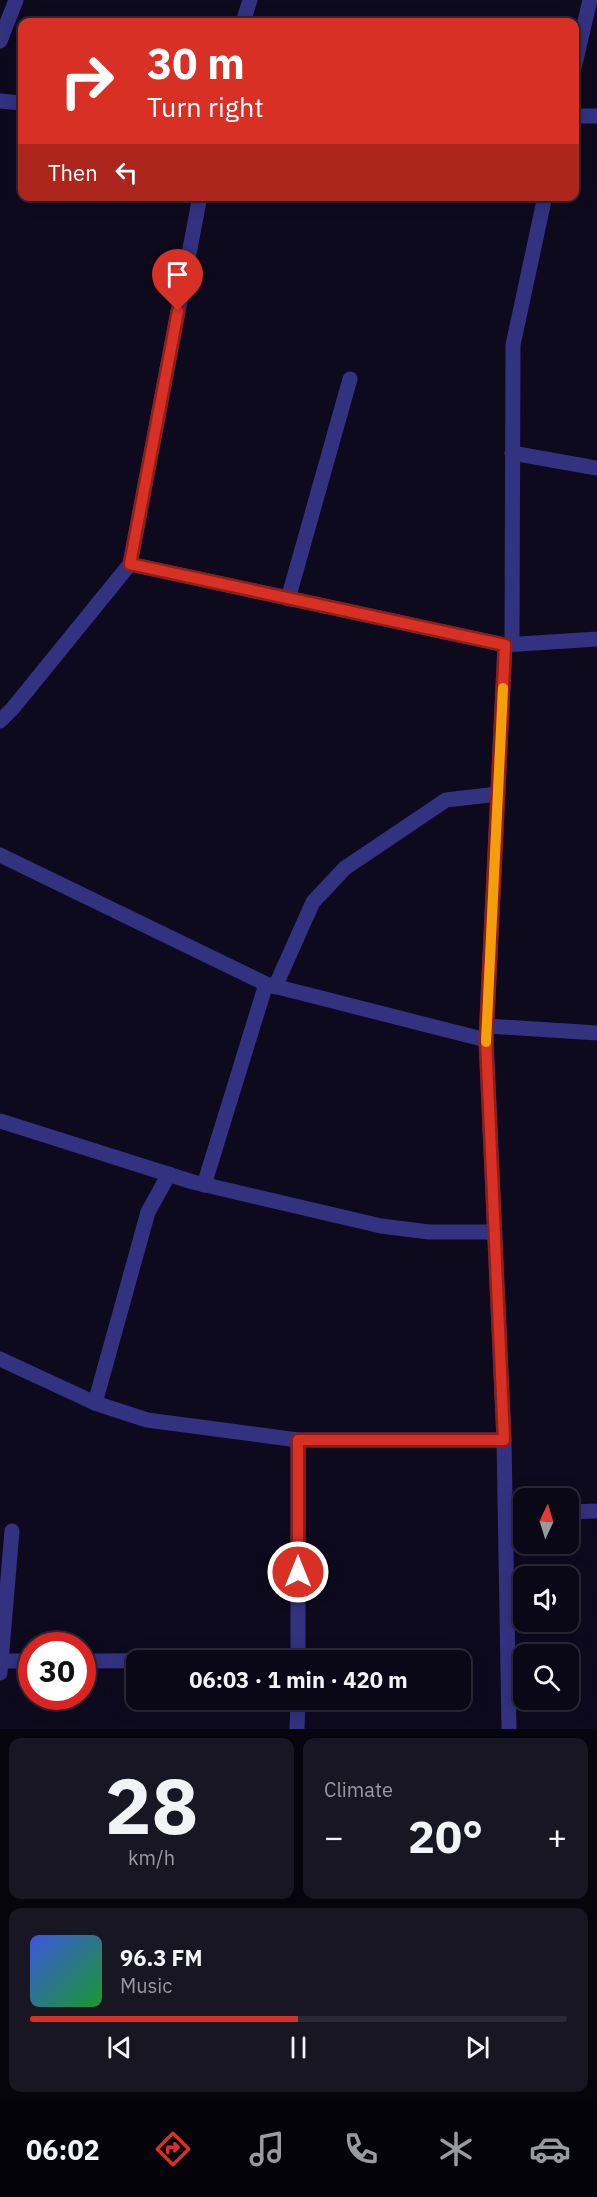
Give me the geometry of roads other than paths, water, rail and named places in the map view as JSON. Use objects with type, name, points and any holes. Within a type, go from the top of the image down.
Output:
[{"type":"street","points":[[0,41],[5,15],[16,0]]},
{"type":"street","points":[[244,18],[249,0]]},
{"type":"street","points":[[579,47],[590,0]]},
{"type":"street","points":[[0,101],[18,103]]},
{"type":"street","points":[[579,116],[597,116]]},
{"type":"street","points":[[0,721],[130,564],[199,201]]},
{"type":"street","points":[[509,1729],[504,1440],[486,1033],[508,645],[513,345],[544,201]]},
{"type":"street","points":[[288,598],[350,379]]},
{"type":"street","points":[[512,453],[597,468]]},
{"type":"street","points":[[130,564],[508,645],[597,639]]},
{"type":"street","points":[[204,1185],[271,985],[314,902],[345,868],[446,800],[498,794]]},
{"type":"street","points":[[0,855],[271,985],[486,1033],[597,1033]]},
{"type":"street","points":[[0,1121],[204,1185],[381,1226],[429,1232],[495,1232]]},
{"type":"street","points":[[95,1404],[148,1212],[169,1174]]},
{"type":"street","points":[[0,1359],[95,1404],[147,1420],[298,1440],[504,1440]]},
{"type":"street","points":[[298,1440],[298,1650]]},
{"type":"street","points":[[579,1512],[597,1511]]},
{"type":"street","points":[[506,1513],[513,1513]]},
{"type":"street","points":[[0,1673],[12,1531]]},
{"type":"street","points":[[0,1661],[18,1661]]},
{"type":"street","points":[[96,1661],[126,1661]]},
{"type":"street","points":[[297,1729],[298,1710]]}]
